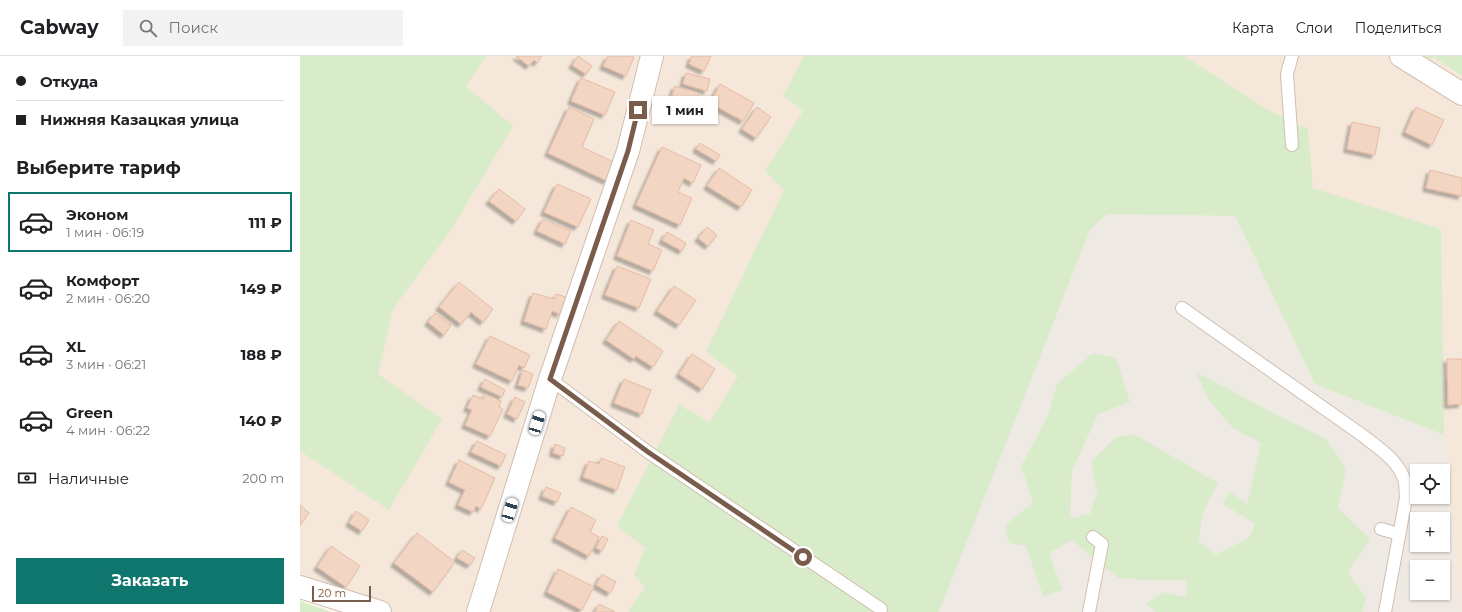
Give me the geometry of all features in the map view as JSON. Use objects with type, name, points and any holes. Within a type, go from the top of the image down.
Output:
[{"type":"street","points":[[478,612],[550,379],[628,151],[652,56]]},
{"type":"street","points":[[1401,56],[1462,94]]},
{"type":"street","points":[[300,588],[380,612]]},
{"type":"lane","points":[[1292,56],[1287,74],[1292,145]]},
{"type":"lane","points":[[1182,308],[1383,451],[1396,466],[1404,479],[1406,498],[1385,612]]},
{"type":"lane","points":[[550,379],[648,452],[881,609]]},
{"type":"lane","points":[[1380,529],[1399,534]]},
{"type":"lane","points":[[1089,612],[1102,544],[1093,537]]},
{"type":"shaded area","points":[[300,56],[1462,56],[1462,612],[1460,612],[1450,501],[1450,464],[1447,464],[1444,435],[1315,384],[1235,216],[1107,214],[939,612],[386,612],[300,582]]},
{"type":"shaded area","points":[[1107,214],[1235,216],[1315,384],[1444,435],[1447,464],[1410,464],[1410,504],[1450,504],[1450,501],[1460,612],[939,612],[1090,230]]},
{"type":"green space","points":[[300,56],[486,56],[466,86],[513,126],[453,227],[393,309],[378,374],[442,419],[389,510],[300,451]]},
{"type":"green space","points":[[804,56],[1184,56],[1268,110],[1308,129],[1313,188],[1441,229],[1444,435],[1315,384],[1235,216],[1107,214],[1090,230],[939,612],[628,612],[645,587],[634,575],[645,548],[617,526],[679,405],[710,422],[738,376],[706,352],[784,190],[765,171],[803,111],[783,96]]},
{"type":"green space","points":[[1416,56],[1462,56],[1462,76],[1434,57],[1424,61]]},
{"type":"green space","points":[[1093,353],[1116,358],[1130,402],[1098,414],[1072,471],[1070,518],[1090,514],[1097,491],[1091,462],[1115,438],[1134,434],[1218,483],[1203,513],[1198,541],[1215,555],[1249,538],[1255,524],[1223,504],[1230,491],[1247,504],[1261,443],[1233,428],[1208,399],[1196,372],[1326,439],[1346,469],[1338,508],[1370,539],[1348,572],[1366,598],[1362,612],[1156,612],[1146,604],[1164,592],[1186,597],[1187,580],[1141,580],[1118,578],[1072,540],[1049,553],[1062,590],[1043,596],[1026,546],[1009,543],[1005,526],[1033,502],[1021,466],[1048,416],[1057,384]]},
{"type":"green space","points":[[300,601],[331,612],[300,612]]},
{"type":"building","points":[[516,56],[542,56],[537,63],[534,60],[529,66]]},
{"type":"building","points":[[578,56],[592,66],[586,74],[572,65]]},
{"type":"building","points":[[608,56],[634,57],[626,76],[603,66]]},
{"type":"building","points":[[692,56],[711,56],[704,71],[689,64]]},
{"type":"building","points":[[686,73],[710,79],[707,91],[683,84]]},
{"type":"building","points":[[581,78],[615,92],[605,115],[571,101]]},
{"type":"building","points":[[720,84],[754,103],[743,121],[710,103]]},
{"type":"building","points":[[675,86],[699,93],[697,101],[701,102],[696,117],[668,109]]},
{"type":"building","points":[[569,107],[594,119],[582,147],[616,163],[607,181],[548,153]]},
{"type":"building","points":[[757,107],[771,117],[756,138],[742,129]]},
{"type":"building","points":[[1416,107],[1444,120],[1432,145],[1405,132]]},
{"type":"building","points":[[1352,122],[1380,128],[1375,155],[1347,149]]},
{"type":"building","points":[[700,143],[720,155],[716,161],[696,149]]},
{"type":"building","points":[[662,147],[701,165],[693,183],[684,178],[678,192],[692,198],[680,225],[636,205]]},
{"type":"building","points":[[719,168],[752,190],[741,207],[707,186]]},
{"type":"building","points":[[1430,170],[1462,178],[1462,196],[1426,188]]},
{"type":"building","points":[[557,184],[591,199],[578,227],[544,212]]},
{"type":"building","points":[[499,189],[525,209],[516,221],[489,201]]},
{"type":"building","points":[[543,219],[571,231],[565,244],[537,231]]},
{"type":"building","points":[[631,220],[654,230],[648,244],[662,250],[653,271],[617,256]]},
{"type":"building","points":[[707,227],[717,235],[708,246],[698,238]]},
{"type":"building","points":[[667,232],[686,243],[682,251],[662,240]]},
{"type":"building","points":[[617,266],[651,279],[639,308],[605,295]]},
{"type":"building","points":[[459,282],[493,309],[483,322],[471,312],[461,324],[439,307]]},
{"type":"building","points":[[674,286],[696,300],[679,325],[657,311]]},
{"type":"building","points":[[533,293],[554,299],[556,294],[566,297],[560,314],[552,311],[546,329],[524,321]]},
{"type":"building","points":[[435,313],[451,325],[444,335],[428,322]]},
{"type":"building","points":[[619,321],[663,351],[653,367],[636,356],[634,359],[606,340]]},
{"type":"building","points":[[490,336],[530,355],[524,368],[519,365],[512,381],[476,364]]},
{"type":"building","points":[[692,354],[715,369],[702,389],[679,374]]},
{"type":"building","points":[[1447,359],[1462,359],[1462,404],[1448,405]]},
{"type":"building","points":[[523,370],[533,374],[528,388],[518,385]]},
{"type":"building","points":[[485,379],[505,390],[502,397],[481,387]]},
{"type":"building","points":[[624,379],[651,390],[642,414],[614,403]]},
{"type":"building","points":[[485,394],[501,401],[499,407],[503,409],[490,436],[465,425],[472,410],[467,408],[473,395],[483,399]]},
{"type":"building","points":[[515,397],[525,402],[517,419],[507,414]]},
{"type":"building","points":[[477,441],[506,455],[501,466],[471,452]]},
{"type":"building","points":[[555,444],[565,448],[563,456],[553,453]]},
{"type":"building","points":[[601,458],[625,467],[617,490],[583,477],[589,461],[599,464]]},
{"type":"building","points":[[459,460],[495,478],[481,509],[476,506],[473,512],[458,505],[465,490],[449,482]]},
{"type":"building","points":[[546,487],[561,493],[557,502],[542,496]]},
{"type":"building","points":[[300,505],[309,513],[300,525]]},
{"type":"building","points":[[571,507],[596,520],[590,532],[599,537],[589,556],[555,538]]},
{"type":"building","points":[[356,511],[369,520],[362,531],[349,523]]},
{"type":"building","points":[[417,533],[455,562],[433,592],[394,563]]},
{"type":"building","points":[[602,536],[608,539],[602,551],[596,548]]},
{"type":"building","points":[[331,546],[360,566],[346,587],[317,567]]},
{"type":"building","points":[[462,550],[475,558],[470,565],[457,558]]},
{"type":"building","points":[[558,569],[594,587],[582,610],[547,592]]},
{"type":"building","points":[[602,574],[616,582],[610,593],[596,585]]},
{"type":"building","points":[[599,604],[615,612],[595,612]]},
{"type":"route","points":[[638,110],[628,151],[550,379],[648,452],[803,557]]}]
